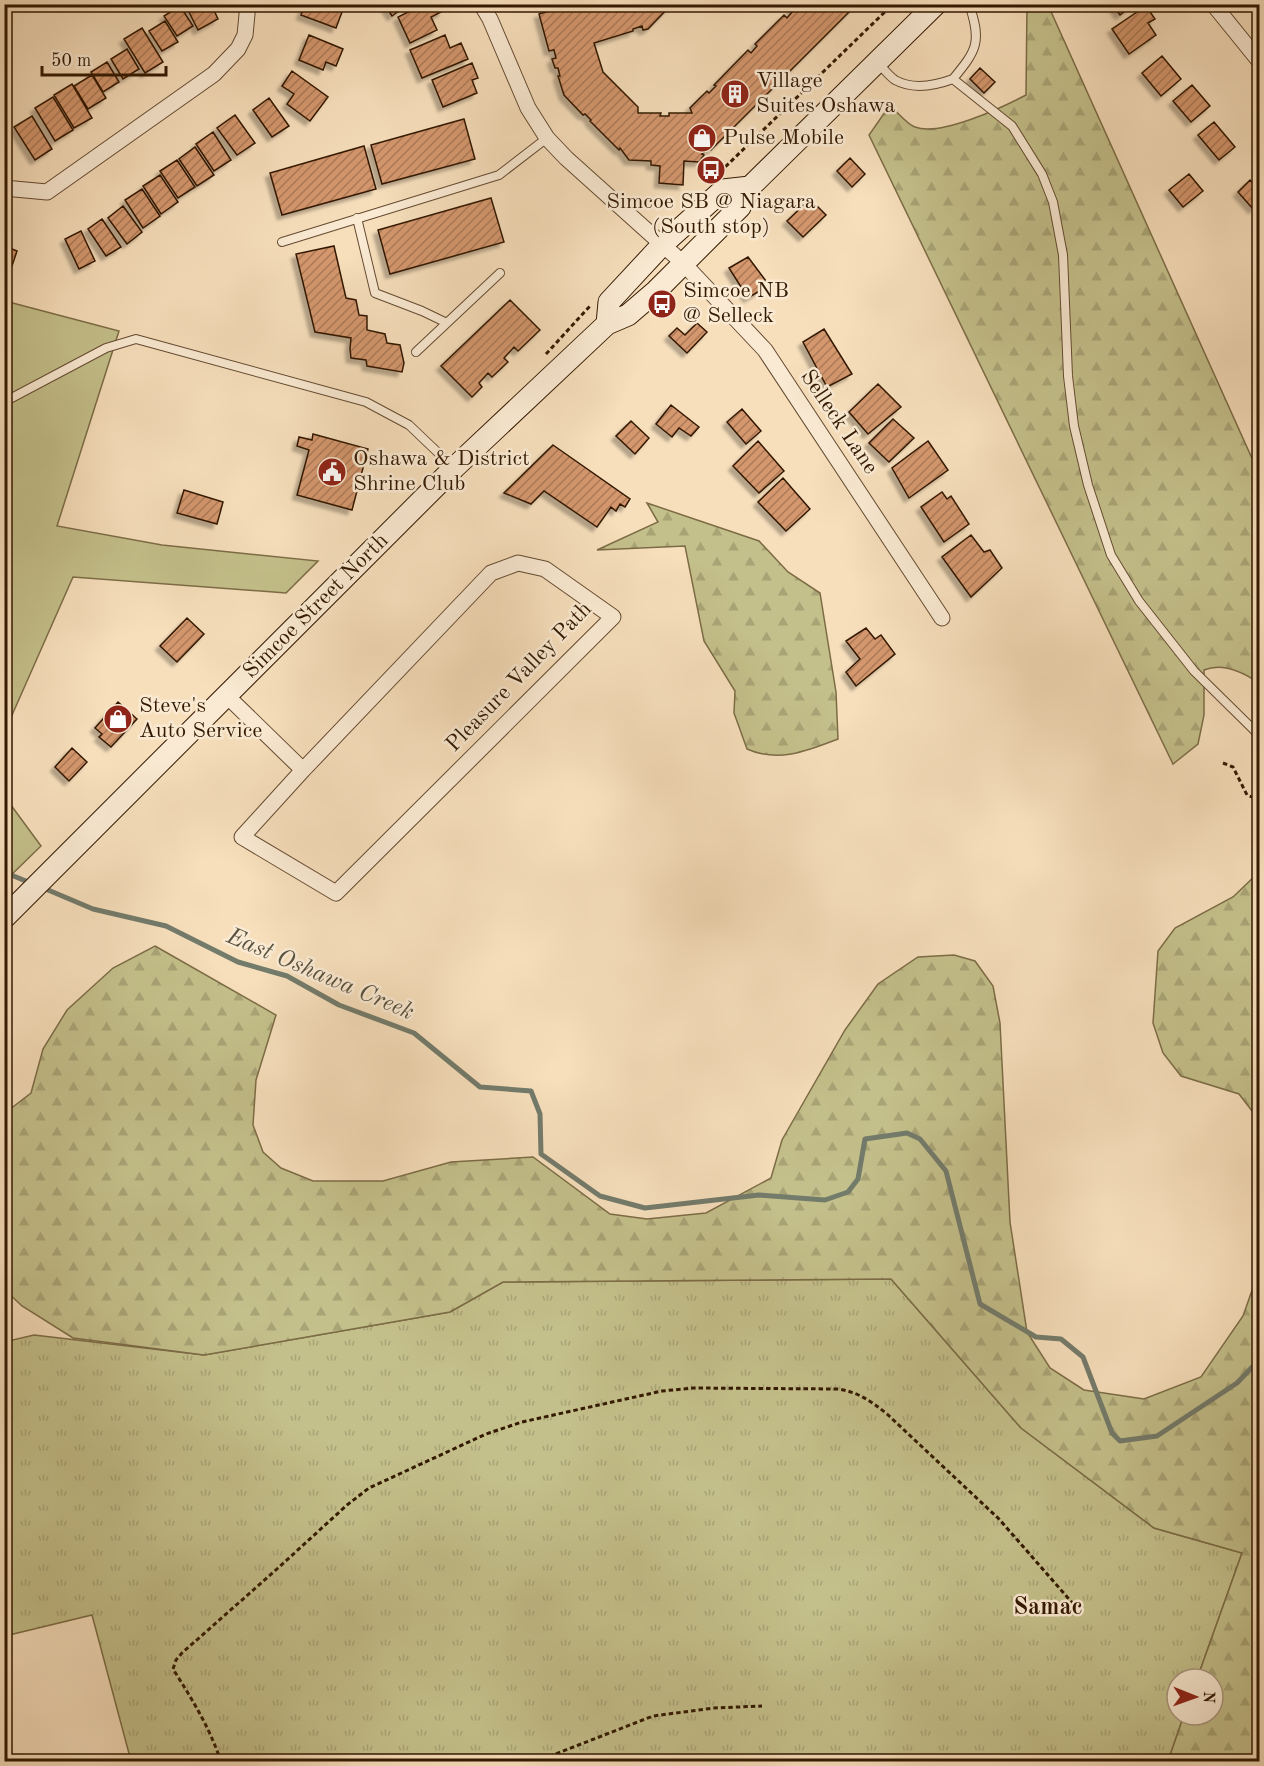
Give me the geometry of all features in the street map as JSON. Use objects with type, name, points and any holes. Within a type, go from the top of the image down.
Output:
[{"type":"main road","name":"Simcoe Street North","points":[[7,915],[454,468],[606,324],[628,315],[656,291],[740,207],[750,187],[936,4]]},
{"type":"main road","name":"Simcoe Street North","points":[[606,324],[609,302],[662,245],[723,190],[750,187]]},
{"type":"street","points":[[4,188],[47,192],[214,74],[238,49],[245,35],[248,4]]},
{"type":"street","name":"Selleck Lane","points":[[481,4],[490,19],[528,108],[547,138],[566,158],[683,263],[765,351],[942,618]]},
{"type":"street","points":[[1213,4],[1260,62]]},
{"type":"street","name":"Pleasure Valley Path","points":[[518,563],[545,569],[614,617],[336,893],[242,837],[303,770],[491,573],[518,563]]},
{"type":"street","points":[[227,696],[303,770]]},
{"type":"lane","points":[[878,63],[893,79],[919,87],[952,79],[971,56],[977,37],[969,4]]},
{"type":"lane","points":[[952,79],[1012,126],[1042,174],[1053,202],[1063,255],[1068,376],[1074,426],[1088,485],[1111,555],[1139,601],[1194,671],[1260,735]]},
{"type":"lane","points":[[282,242],[499,175],[547,138]]},
{"type":"lane","points":[[357,218],[375,293],[422,310],[447,323]]},
{"type":"lane","points":[[416,352],[500,273]]},
{"type":"lane","points":[[4,402],[106,348],[136,339],[366,402],[409,425],[454,468]]},
{"type":"path","points":[[1223,763],[1233,767],[1247,795],[1260,800]]},
{"type":"path","points":[[220,1761],[214,1740],[173,1669],[176,1660],[346,1505],[369,1488],[486,1434],[522,1422],[662,1391],[693,1388],[838,1389],[852,1391],[869,1399],[999,1519],[1075,1606]]},
{"type":"path","points":[[538,1761],[653,1716],[714,1708],[762,1706]]},
{"type":"green space","points":[[1027,5],[1048,5],[1259,474],[1259,683],[1240,672],[1226,668],[1204,670],[1204,715],[1198,744],[1173,764],[869,135],[890,105],[902,118],[915,127],[940,128],[971,119],[1026,95]]},
{"type":"green space","points":[[5,301],[119,331],[57,526],[162,545],[318,561],[286,593],[73,577],[5,731]]},
{"type":"green space","points":[[647,503],[759,541],[788,572],[820,593],[836,692],[838,739],[792,754],[770,755],[747,749],[734,713],[735,691],[704,641],[685,546],[597,550],[658,522]]},
{"type":"green space","points":[[4,797],[41,846],[5,881]]},
{"type":"green space","points":[[1259,872],[1259,1120],[1239,1094],[1181,1076],[1163,1053],[1153,1023],[1158,951],[1175,928],[1233,897]]},
{"type":"green space","points":[[155,946],[276,1015],[256,1080],[253,1125],[263,1152],[281,1168],[313,1181],[383,1181],[451,1162],[533,1157],[610,1214],[647,1219],[706,1213],[771,1178],[782,1140],[845,1030],[878,984],[918,957],[954,955],[975,961],[993,986],[1000,1023],[1010,1222],[1027,1332],[1050,1368],[1084,1390],[1144,1399],[1201,1377],[1243,1316],[1255,1282],[1259,1243],[1259,1761],[1168,1761],[1180,1727],[1225,1727],[1225,1667],[1201,1667],[1242,1553],[1154,1528],[1021,1428],[891,1279],[503,1282],[450,1312],[204,1355],[73,1338],[22,1306],[5,1290],[5,1113],[31,1093],[43,1049],[67,1010],[113,968]]},
{"type":"green space","points":[[891,1279],[1021,1428],[1154,1528],[1242,1553],[1201,1667],[1165,1667],[1165,1727],[1180,1727],[1168,1761],[131,1761],[92,1615],[5,1636],[4,1342],[34,1335],[204,1355],[450,1312],[503,1282]]},
{"type":"building","points":[[185,4],[211,4],[218,19],[198,30]]},
{"type":"building","points":[[305,4],[345,4],[336,28],[301,15]]},
{"type":"building","points":[[384,4],[408,4],[392,16]]},
{"type":"building","points":[[424,4],[440,4],[443,11],[431,17],[437,30],[410,43],[398,17]]},
{"type":"building","name":"Village Suites Oshawa","points":[[572,4],[672,4],[648,29],[643,30],[642,26],[594,43],[603,72],[638,107],[638,113],[661,113],[660,116],[669,116],[669,113],[692,113],[690,108],[707,91],[709,93],[716,86],[714,85],[748,50],[751,53],[757,46],[755,44],[784,15],[787,18],[795,4],[857,4],[711,150],[707,149],[702,154],[704,155],[699,162],[684,161],[683,185],[659,183],[660,166],[651,165],[651,161],[629,160],[620,148],[619,150],[564,95],[558,68],[555,68],[552,59],[556,58],[554,50],[549,51],[539,14]]},
{"type":"building","points":[[1112,4],[1134,4],[1120,15]]},
{"type":"building","points":[[180,6],[193,26],[177,36],[164,16]]},
{"type":"building","points":[[1146,6],[1155,19],[1148,23],[1156,35],[1129,54],[1112,29]]},
{"type":"building","points":[[165,21],[178,42],[162,51],[149,31]]},
{"type":"building","points":[[142,28],[163,62],[145,73],[124,39]]},
{"type":"building","points":[[309,35],[343,49],[336,66],[326,62],[323,70],[299,60]]},
{"type":"building","points":[[445,35],[450,48],[461,43],[468,59],[422,78],[410,50]]},
{"type":"building","points":[[127,49],[139,69],[123,79],[111,59]]},
{"type":"building","points":[[1162,56],[1181,79],[1161,96],[1142,73]]},
{"type":"building","points":[[107,62],[119,82],[103,92],[91,72]]},
{"type":"building","points":[[472,63],[478,78],[472,80],[477,93],[443,107],[432,80]]},
{"type":"building","points":[[980,68],[995,82],[984,93],[970,79]]},
{"type":"building","points":[[292,71],[328,97],[310,121],[287,104],[294,94],[282,86]]},
{"type":"building","points":[[92,75],[106,98],[88,109],[74,86]]},
{"type":"building","points":[[72,84],[92,118],[74,128],[54,95]]},
{"type":"building","points":[[1192,85],[1210,106],[1191,122],[1173,101]]},
{"type":"building","points":[[53,97],[73,130],[55,141],[35,108]]},
{"type":"building","points":[[269,98],[289,126],[272,137],[253,110]]},
{"type":"building","points":[[235,115],[255,143],[237,155],[217,128]]},
{"type":"building","points":[[32,116],[52,149],[35,160],[14,127]]},
{"type":"building","points":[[464,119],[475,159],[382,184],[371,145]]},
{"type":"building","points":[[1214,122],[1235,147],[1219,160],[1198,135]]},
{"type":"building","points":[[213,132],[231,160],[214,171],[196,144]]},
{"type":"building","points":[[364,146],[376,189],[282,215],[270,173]]},
{"type":"building","points":[[195,147],[214,175],[197,186],[179,159]]},
{"type":"building","points":[[850,158],[865,174],[852,187],[837,171]]},
{"type":"building","points":[[177,160],[195,187],[178,198],[160,171]]},
{"type":"building","points":[[1189,174],[1203,191],[1183,207],[1169,190]]},
{"type":"building","points":[[160,175],[178,202],[161,214],[143,186]]},
{"type":"building","points":[[1250,180],[1260,190],[1260,203],[1253,209],[1238,192]]},
{"type":"building","points":[[142,189],[160,216],[143,228],[125,200]]},
{"type":"building","points":[[491,198],[504,242],[390,274],[378,230]]},
{"type":"building","points":[[810,199],[826,215],[803,237],[787,221]]},
{"type":"building","points":[[123,206],[142,232],[127,244],[108,218]]},
{"type":"building","points":[[102,219],[121,247],[106,256],[88,229]]},
{"type":"building","points":[[81,231],[95,261],[79,269],[65,239]]},
{"type":"building","points":[[4,234],[10,236],[7,247],[17,251],[9,275],[4,274]]},
{"type":"building","points":[[334,246],[346,298],[356,300],[359,315],[367,316],[367,330],[385,334],[387,343],[400,345],[404,363],[402,372],[367,366],[366,360],[351,358],[351,338],[315,332],[296,254]]},
{"type":"building","points":[[748,257],[769,285],[748,298],[729,268]]},
{"type":"building","points":[[510,300],[540,330],[518,351],[514,347],[504,358],[508,362],[492,377],[488,373],[479,383],[482,387],[472,397],[441,366]]},
{"type":"building","points":[[697,323],[707,332],[687,353],[669,336],[677,328],[685,335]]},
{"type":"building","points":[[824,329],[852,374],[827,387],[803,342]]},
{"type":"building","points":[[878,384],[901,407],[868,434],[849,412]]},
{"type":"building","points":[[671,405],[699,427],[691,436],[679,428],[672,437],[656,424]]},
{"type":"building","points":[[742,409],[761,431],[746,444],[727,422]]},
{"type":"building","points":[[893,419],[914,438],[889,462],[869,443]]},
{"type":"building","points":[[631,421],[649,438],[635,454],[616,436]]},
{"type":"building","name":"Oshawa & District Shrine Club","points":[[313,434],[368,449],[352,510],[297,495],[309,450],[297,446],[299,437],[312,440]]},
{"type":"building","points":[[758,441],[784,471],[759,493],[733,466]]},
{"type":"building","points":[[928,441],[948,470],[909,498],[892,468]]},
{"type":"building","points":[[553,445],[630,499],[625,507],[620,504],[616,511],[611,507],[597,527],[544,491],[531,504],[504,493]]},
{"type":"building","points":[[783,478],[810,509],[786,531],[758,502]]},
{"type":"building","points":[[184,490],[223,502],[217,524],[177,513]]},
{"type":"building","points":[[942,492],[947,499],[951,496],[969,524],[944,542],[921,507]]},
{"type":"building","points":[[971,535],[984,552],[990,550],[1002,568],[971,597],[942,557]]},
{"type":"building","points":[[187,618],[204,634],[177,662],[160,646]]},
{"type":"building","points":[[866,628],[875,639],[881,635],[895,654],[856,686],[846,672],[860,659],[846,641]]},
{"type":"building","points":[[118,702],[137,719],[111,747],[99,737],[102,734],[95,728]]},
{"type":"building","points":[[72,748],[87,762],[69,781],[55,767]]},
{"type":"waterway","name":"East Oshawa Creek","points":[[4,872],[33,884]]},
{"type":"waterway","name":"East Oshawa Creek","points":[[41,887],[93,909],[166,926],[238,962],[287,976],[339,1005],[414,1033],[480,1087],[531,1091],[540,1114],[541,1154],[600,1196],[645,1208],[759,1195],[825,1200],[848,1192],[858,1179],[865,1139],[907,1133],[920,1139],[946,1171],[980,1304],[1036,1337],[1061,1339],[1083,1357],[1112,1433],[1120,1441],[1157,1436],[1237,1383],[1260,1359]]},
{"type":"place","name":"Village Suites Oshawa","points":[[735,94]]},
{"type":"place","name":"Pulse Mobile","points":[[702,138]]},
{"type":"place","name":"Simcoe SB @ Niagara (South stop)","points":[[711,170]]},
{"type":"place","name":"Simcoe NB @ Selleck","points":[[662,304]]},
{"type":"place","name":"Oshawa & District Shrine Club","points":[[332,472]]},
{"type":"place","name":"Steve's Auto Service","points":[[118,719]]},
{"type":"district","name":"Samac","points":[[1048,1608]]}]
